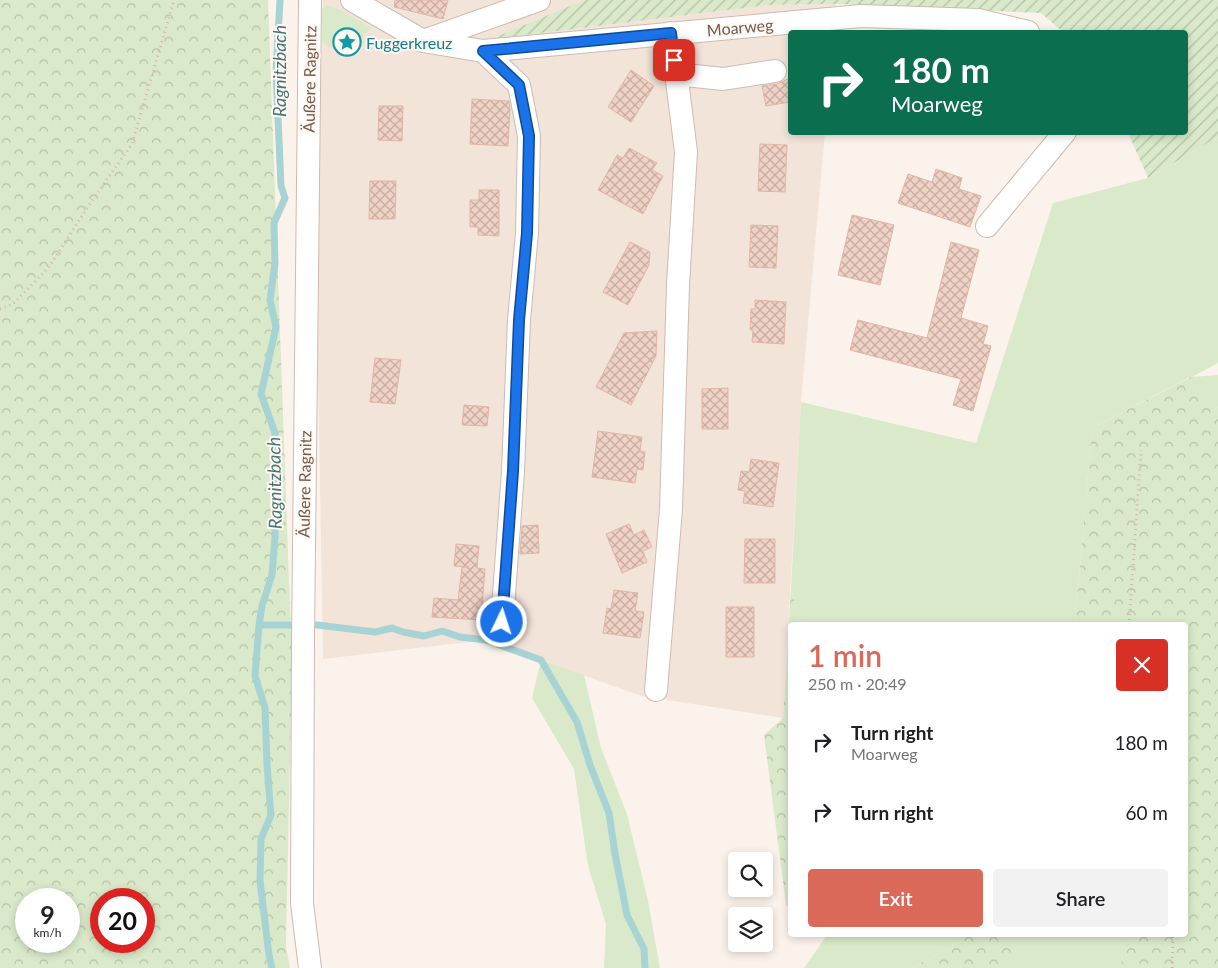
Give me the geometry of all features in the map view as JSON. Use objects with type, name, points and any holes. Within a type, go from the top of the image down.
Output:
[{"type":"street","name":"Äußere Ragnitz","points":[[310,0],[303,620],[302,903],[310,968]]},
{"type":"street","points":[[352,0],[423,41],[539,0]]},
{"type":"street","name":"Moarweg","points":[[423,41],[483,51],[861,16],[978,20],[1020,30]]},
{"type":"street","points":[[656,690],[671,509],[678,285],[686,152],[671,33]]},
{"type":"street","points":[[483,51],[519,85],[529,136],[527,233],[519,320],[513,471],[502,622]]},
{"type":"street","points":[[676,74],[723,79],[775,71]]},
{"type":"street","points":[[987,226],[1063,135]]},
{"type":"path","points":[[0,309],[13,304],[50,266],[91,202],[132,144],[174,0]]},
{"type":"path","points":[[1129,622],[1141,450]]},
{"type":"path","points":[[1172,968],[1173,937]]},
{"type":"shaded area","points":[[323,0],[584,0],[493,38],[768,5],[836,4],[833,30],[788,30],[788,135],[825,135],[801,402],[783,718],[641,696],[486,640],[323,659],[316,253]]},
{"type":"green space","points":[[0,0],[268,0],[292,663],[286,946],[290,968],[0,968]]},
{"type":"green space","points":[[584,0],[1218,0],[1218,137],[1148,178],[1129,135],[1188,135],[1188,30],[1061,30],[1041,13],[836,4],[768,5],[491,39]]},
{"type":"green space","points":[[328,5],[372,28],[355,43],[339,51],[322,43],[322,9]]},
{"type":"green space","points":[[1218,137],[1218,363],[1192,377],[1218,375],[1218,408],[1190,377],[1092,428],[1075,622],[800,622],[791,588],[801,402],[976,443],[1053,203],[1148,178]]},
{"type":"green space","points":[[1191,377],[1218,408],[1218,968],[1121,968],[1123,937],[1188,937],[1188,622],[1075,622],[1092,428]]},
{"type":"green space","points":[[791,588],[800,622],[789,622]]},
{"type":"green space","points":[[788,637],[788,906],[786,905],[764,735],[783,718]]},
{"type":"green space","points":[[541,660],[584,675],[601,748],[627,814],[648,901],[660,968],[604,968],[606,924],[588,866],[574,769],[532,698]]},
{"type":"green space","points":[[826,937],[955,937],[952,947],[911,968],[804,968]]},
{"type":"green space","points":[[955,937],[1013,937],[1013,968],[911,968],[952,947]]},
{"type":"green space","points":[[1013,937],[1123,937],[1121,968],[1013,968]]},
{"type":"building","points":[[395,0],[448,0],[443,19],[394,7]]},
{"type":"building","points":[[631,70],[654,86],[631,122],[608,107]]},
{"type":"building","points":[[788,79],[788,102],[766,106],[762,86],[777,84]]},
{"type":"building","points":[[472,99],[509,101],[508,146],[470,144]]},
{"type":"building","points":[[379,106],[403,106],[402,141],[378,140]]},
{"type":"building","points":[[760,144],[787,145],[785,192],[758,191]]},
{"type":"building","points":[[629,148],[657,163],[652,170],[663,176],[643,214],[598,190],[617,155],[623,158]]},
{"type":"building","points":[[936,169],[962,178],[959,189],[981,196],[970,227],[898,203],[908,174],[932,182]]},
{"type":"building","points":[[370,181],[396,181],[395,219],[369,219]]},
{"type":"building","points":[[479,190],[499,190],[499,236],[478,235],[478,227],[470,227],[470,200],[479,200]]},
{"type":"building","points":[[852,215],[894,225],[880,285],[838,275]]},
{"type":"building","points":[[751,225],[778,226],[776,268],[749,267]]},
{"type":"building","points":[[630,242],[650,252],[649,265],[628,305],[603,292]]},
{"type":"building","points":[[951,242],[979,250],[961,318],[988,326],[983,344],[991,346],[973,411],[953,405],[961,379],[850,350],[858,320],[927,338]]},
{"type":"building","points":[[755,300],[786,302],[784,344],[752,342],[753,330],[750,330],[751,309],[755,309]]},
{"type":"building","points":[[657,331],[656,356],[631,405],[596,387],[624,333]]},
{"type":"building","points":[[375,358],[401,360],[395,404],[370,402]]},
{"type":"building","points":[[728,388],[728,429],[702,429],[702,389]]},
{"type":"building","points":[[464,405],[489,407],[487,426],[462,425]]},
{"type":"building","points":[[598,431],[642,437],[640,451],[645,452],[643,470],[637,469],[635,483],[592,477]]},
{"type":"building","points":[[751,459],[779,463],[773,507],[743,503],[745,491],[738,490],[741,471],[749,472]]},
{"type":"building","points":[[629,524],[634,535],[644,530],[652,547],[643,551],[647,562],[622,573],[606,534]]},
{"type":"building","points":[[538,525],[539,553],[520,554],[522,526]]},
{"type":"building","points":[[745,539],[775,539],[775,583],[744,583]]},
{"type":"building","points":[[456,544],[479,546],[477,568],[485,569],[481,620],[432,617],[434,598],[458,600],[462,567],[469,567],[454,566]]},
{"type":"building","points":[[614,590],[638,593],[635,611],[644,612],[640,638],[603,633],[607,608],[611,609]]},
{"type":"building","points":[[726,607],[754,607],[754,657],[726,657]]},
{"type":"waterway","name":"Ragnitzbach","points":[[272,968],[260,881],[261,839],[271,815],[265,708],[255,676],[259,625],[262,606],[272,575],[275,537],[275,433],[261,394],[276,327],[270,300],[275,264],[274,223],[285,198],[281,186],[276,73],[280,0]]},
{"type":"waterway","points":[[259,625],[290,625]]},
{"type":"waterway","points":[[317,625],[375,632],[392,628],[424,636],[442,631],[460,637],[486,640],[541,660],[577,722],[590,765],[609,813],[627,915],[644,949],[645,968]]},
{"type":"place","name":"Fuggerkreuz","points":[[347,42]]},
{"type":"route","points":[[502,622],[513,471],[519,320],[527,233],[529,136],[519,85],[483,51],[671,33],[674,60]]}]
